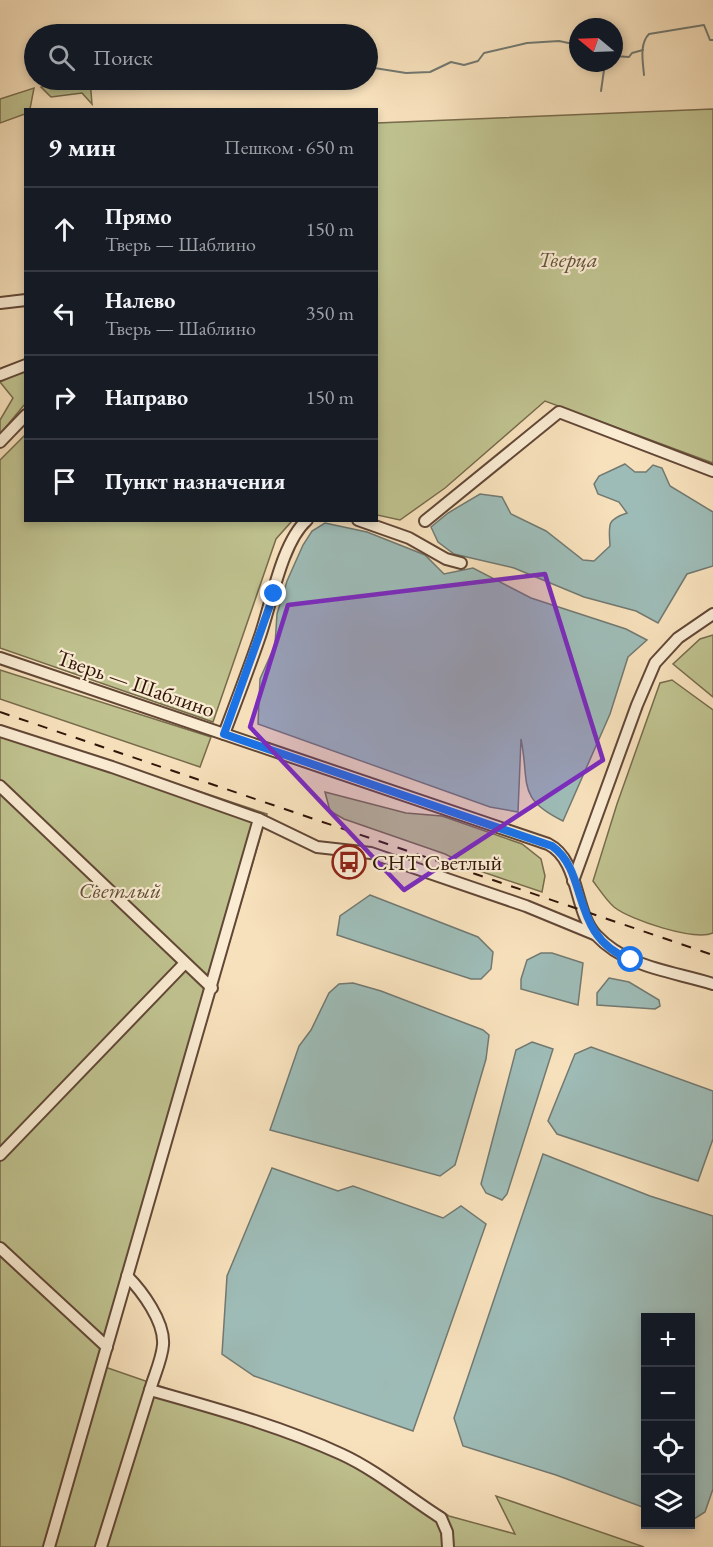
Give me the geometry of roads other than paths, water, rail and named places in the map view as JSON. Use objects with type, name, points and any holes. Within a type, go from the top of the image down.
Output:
[{"type":"street","points":[[0,303],[24,300]]},
{"type":"street","points":[[0,375],[24,366]]},
{"type":"street","points":[[425,521],[559,412],[713,471]]},
{"type":"street","points":[[0,442],[24,417]]},
{"type":"street","points":[[224,734],[260,639],[285,558],[305,522]]},
{"type":"street","points":[[364,522],[409,538],[446,559],[460,563]]},
{"type":"street","points":[[573,881],[646,680],[663,652],[678,638],[713,614]]},
{"type":"street","name":"Тверь — Шаблино","points":[[0,658],[548,844],[561,855],[594,934],[624,958],[713,984]]},
{"type":"street","points":[[0,731],[112,766],[259,819],[316,846],[371,853],[526,906],[594,934]]},
{"type":"street","points":[[0,786],[212,988]]},
{"type":"street","points":[[49,1547],[259,819]]},
{"type":"street","points":[[0,1155],[185,963]]},
{"type":"street","points":[[0,1248],[107,1347]]},
{"type":"street","points":[[101,1547],[164,1344],[160,1327],[138,1286],[127,1276]]},
{"type":"street","points":[[150,1390],[244,1418],[340,1453],[441,1518],[447,1532],[448,1547]]},
{"type":"water","points":[[625,464],[635,472],[646,472],[653,465],[662,468],[670,486],[713,512],[713,566],[687,574],[658,623],[636,611],[584,597],[514,568],[454,554],[438,542],[431,527],[448,513],[480,494],[502,497],[511,514],[546,531],[583,560],[594,561],[610,546],[609,528],[612,521],[627,513],[619,502],[598,494],[594,484],[599,476]]},
{"type":"water","points":[[325,523],[367,532],[425,555],[444,574],[473,568],[531,598],[626,629],[647,640],[628,657],[610,714],[563,821],[548,813],[531,797],[526,779],[521,739],[518,812],[490,807],[258,724],[260,679],[275,645],[277,614],[287,581],[312,531]]},
{"type":"water","points":[[370,895],[478,937],[493,952],[491,969],[481,979],[471,979],[337,935],[340,916]]},
{"type":"water","points":[[541,953],[552,953],[583,963],[578,1005],[521,989],[521,979],[527,960]]},
{"type":"water","points":[[609,978],[629,982],[659,1000],[660,1006],[655,1009],[597,1005],[597,993]]},
{"type":"water","points":[[353,983],[381,991],[483,1030],[489,1035],[486,1059],[455,1165],[440,1176],[270,1130],[299,1046],[311,1030],[329,993],[339,984]]},
{"type":"water","points":[[532,1042],[553,1049],[507,1194],[502,1200],[486,1193],[481,1184],[516,1050]]},
{"type":"water","points":[[591,1047],[713,1091],[713,1139],[698,1181],[557,1134],[548,1121],[575,1054]]},
{"type":"water","points":[[543,1154],[650,1196],[713,1216],[713,1489],[705,1512],[695,1518],[695,1313],[641,1313],[641,1507],[556,1475],[463,1446],[454,1418]]},
{"type":"water","points":[[272,1168],[338,1191],[353,1186],[443,1218],[461,1206],[486,1224],[413,1431],[254,1376],[222,1354],[227,1276]]},
{"type":"waterway","points":[[644,75],[643,48],[649,34],[704,25],[710,40],[713,40]]},
{"type":"waterway","points":[[378,69],[406,73],[430,72],[451,62],[464,65],[478,61],[484,53],[527,43],[559,41],[569,43]]},
{"type":"waterway","points":[[623,57],[629,57],[632,53],[643,50]]},
{"type":"waterway","points":[[601,91],[604,72]]},
{"type":"railway","points":[[0,712],[713,955]]},
{"type":"place","name":"СНТ Светлый","points":[[349,862]]},
{"type":"park label","name":"Тверца","points":[[568,259]]},
{"type":"park label","name":"Светлый","points":[[120,890]]}]
